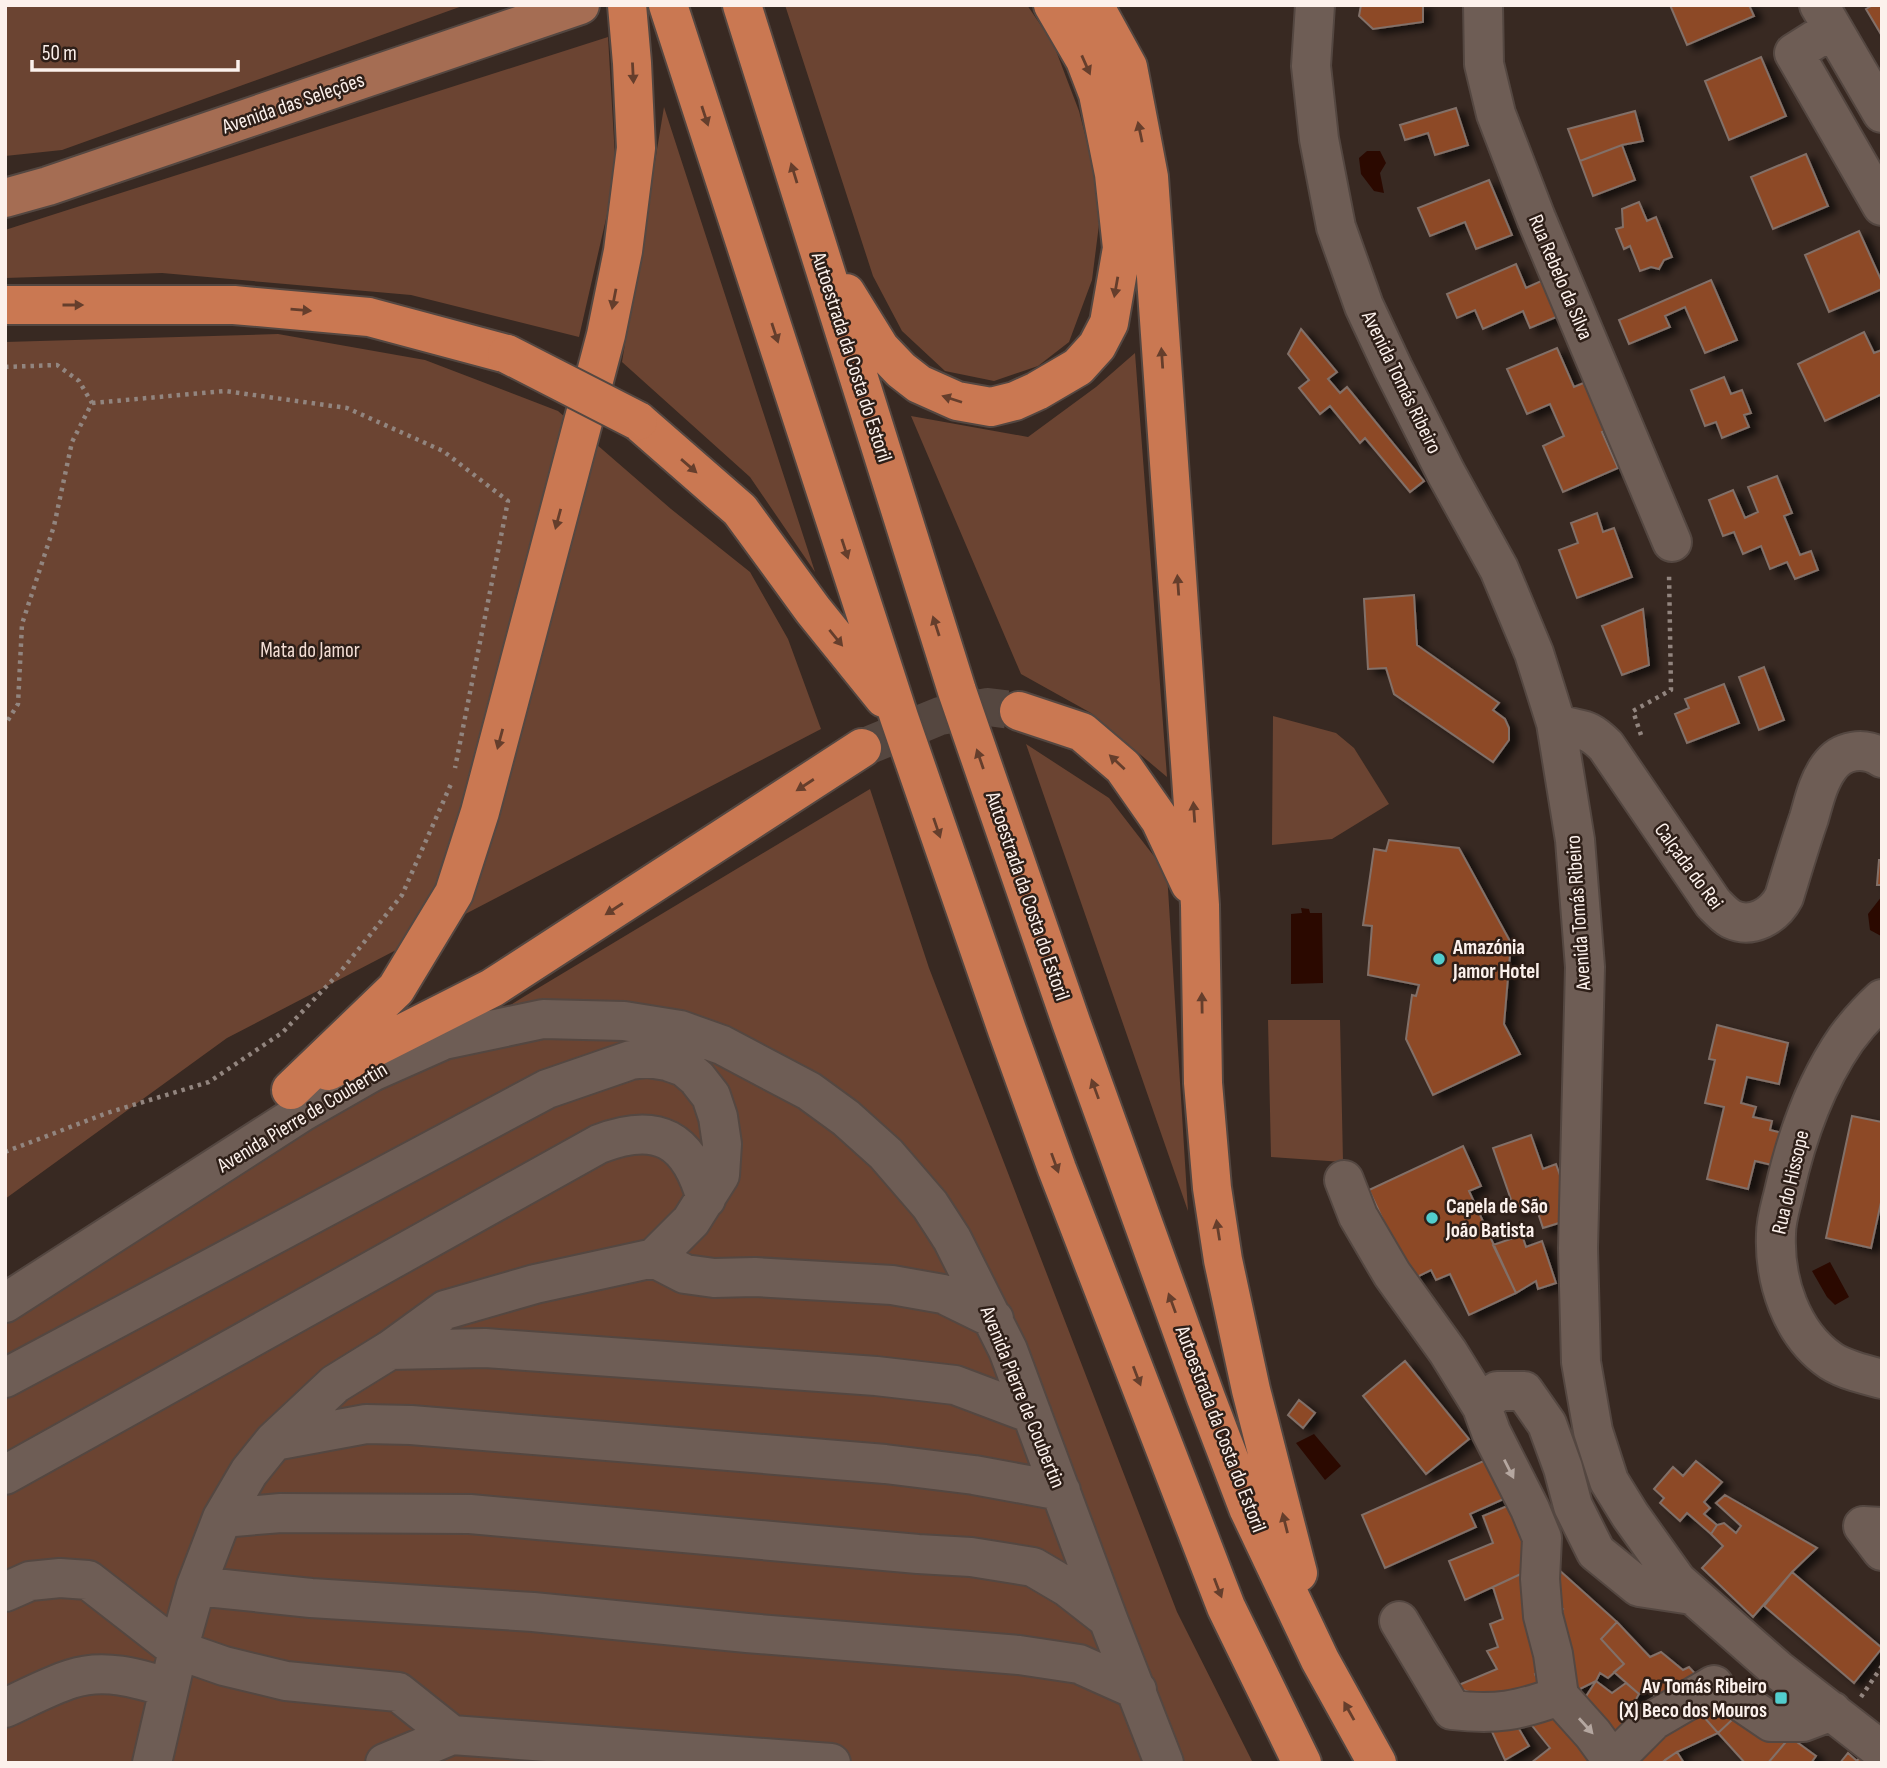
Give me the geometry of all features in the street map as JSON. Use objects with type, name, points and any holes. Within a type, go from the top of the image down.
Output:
[{"type":"highway","points":[[291,1090],[396,989],[454,893],[481,812],[606,335],[623,251],[636,148],[626,5]]},
{"type":"highway","points":[[668,5],[899,717],[1053,1156],[1226,1607],[1302,1763]]},
{"type":"highway","name":"Autoestrada da Costa do Estoril","points":[[742,5],[957,691],[1201,1385],[1248,1508],[1320,1660],[1377,1763]]},
{"type":"highway","points":[[814,239],[880,348],[901,370],[937,394],[957,401],[991,407],[1037,391],[1078,368],[1097,346],[1109,323],[1122,248],[1114,174],[1098,94],[1085,61],[1052,5]]},
{"type":"highway","points":[[1094,5],[1128,67],[1149,177],[1200,905],[1203,1083],[1212,1188],[1223,1260],[1251,1390],[1320,1660]]},
{"type":"highway","points":[[5,306],[234,304],[369,317],[507,354],[638,421],[740,510],[813,610],[899,717]]},
{"type":"highway","points":[[1019,711],[1083,732],[1123,767],[1160,820],[1200,905]]},
{"type":"highway","points":[[291,1090],[492,988],[862,748]]},
{"type":"main road","name":"Avenida das Seleções","points":[[5,198],[48,186],[580,5]]},
{"type":"street","name":"Avenida Tomás Ribeiro","points":[[1315,5],[1311,66],[1319,139],[1336,227],[1364,306],[1393,368],[1499,569],[1534,653],[1556,723],[1575,840],[1585,967],[1578,1248],[1581,1362],[1593,1431],[1609,1481],[1676,1581],[1778,1670],[1882,1751]]},
{"type":"street","name":"Rua Rebelo da Silva","points":[[1483,5],[1484,64],[1496,114],[1672,542]]},
{"type":"street","points":[[1879,103],[1818,27],[1794,52],[1882,206]]},
{"type":"street","name":"Calçada do Rei","points":[[1556,723],[1569,729],[1581,728],[1593,733],[1606,746],[1713,903],[1728,918],[1745,922],[1762,919],[1777,910],[1784,897],[1819,786],[1829,766],[1843,755],[1858,750],[1882,758]]},
{"type":"street","name":"Rua do Hissope","points":[[1882,999],[1845,1040],[1818,1089],[1797,1142],[1776,1232],[1782,1287],[1801,1329],[1833,1363],[1882,1379]]},
{"type":"street","name":"Avenida Pierre de Coubertin","points":[[5,1303],[302,1112],[372,1072],[444,1040],[543,1018],[624,1021],[680,1030],[722,1045],[809,1091],[846,1118],[886,1154],[930,1205],[952,1239],[1008,1350],[1164,1763]]},
{"type":"street","points":[[5,1378],[547,1089],[621,1063],[648,1058],[684,1067],[711,1096],[718,1117],[722,1144],[720,1175],[691,1222],[654,1258],[536,1284],[445,1310],[390,1350],[335,1384],[274,1441],[249,1472],[222,1518],[196,1587],[178,1650],[152,1763]]},
{"type":"street","name":"Avenida Pierre de Coubertin","points":[[5,1273],[291,1090]]},
{"type":"street","points":[[5,1475],[607,1141],[631,1134],[650,1133],[676,1146],[689,1158],[699,1176],[706,1199]]},
{"type":"street","points":[[1344,1180],[1358,1216],[1392,1274],[1448,1352],[1482,1407],[1491,1432],[1542,1538],[1543,1616],[1553,1654],[1559,1696],[1614,1762],[1654,1720],[1728,1694],[1771,1722],[1838,1716],[1882,1726]]},
{"type":"street","points":[[654,1258],[685,1273],[715,1278],[892,1285],[943,1294],[994,1319]]},
{"type":"street","points":[[390,1350],[485,1348],[876,1376],[955,1385],[1032,1414]]},
{"type":"street","points":[[1482,1407],[1497,1391],[1524,1391],[1547,1424],[1573,1506],[1596,1552],[1639,1587],[1692,1595]]},
{"type":"street","points":[[274,1441],[366,1424],[411,1425],[886,1464],[974,1475],[1061,1491]]},
{"type":"street","points":[[222,1518],[281,1513],[470,1514],[971,1557],[1033,1567],[1067,1587],[1108,1619]]},
{"type":"street","points":[[1882,1527],[1863,1526],[1882,1551]]},
{"type":"street","points":[[5,1592],[30,1581],[60,1578],[88,1580],[178,1650],[224,1666],[286,1681],[398,1692],[452,1735]]},
{"type":"street","points":[[196,1587],[311,1598],[533,1612],[1019,1655],[1079,1664],[1137,1690]]},
{"type":"street","points":[[1399,1621],[1452,1710],[1485,1713],[1522,1709],[1559,1696]]},
{"type":"street","points":[[5,1708],[72,1678],[97,1674],[122,1675],[169,1688]]},
{"type":"street","points":[[384,1763],[452,1735],[831,1763]]},
{"type":"path","points":[[5,367],[57,365],[79,381],[92,403]]},
{"type":"path","points":[[5,1152],[107,1113],[209,1082],[283,1032],[341,971],[402,895],[453,780],[508,501],[443,451],[347,408],[225,391],[92,403]]},
{"type":"path","points":[[5,725],[18,704],[22,624],[54,526],[72,442],[92,403]]},
{"type":"path","points":[[1621,771],[1643,740],[1633,711],[1671,690],[1669,569],[1672,542]]},
{"type":"green space","points":[[5,5],[465,5],[62,150],[5,156]]},
{"type":"green space","points":[[785,5],[1027,5],[1053,43],[1079,111],[1102,201],[1092,280],[1069,342],[1038,366],[994,381],[945,371],[902,331],[873,276]]},
{"type":"green space","points":[[608,37],[616,175],[579,337],[411,295],[162,273],[5,278],[5,230]]},
{"type":"green space","points":[[664,107],[815,572],[750,477],[622,362]]},
{"type":"green space","name":"Mata do Jamor","points":[[278,334],[425,360],[558,411],[671,509],[750,572],[788,639],[821,729],[227,1038],[5,1199],[5,342]]},
{"type":"green space","points":[[1135,353],[1167,777],[1091,713],[1021,674],[911,416],[1028,437],[1096,387]]},
{"type":"green space","points":[[1273,716],[1336,733],[1354,748],[1389,804],[1332,839],[1272,845]]},
{"type":"green space","points":[[1026,744],[1109,798],[1167,873],[1188,1211]]},
{"type":"green space","points":[[870,789],[929,968],[1177,1612],[1253,1763],[5,1763],[5,1319],[525,996]]},
{"type":"green space","points":[[1268,1020],[1340,1020],[1343,1162],[1271,1157]]},
{"type":"shaded area","points":[[1367,151],[1380,151],[1386,163],[1380,173],[1384,193],[1374,191],[1361,174],[1359,158]]},
{"type":"shaded area","points":[[1882,896],[1881,936],[1870,930],[1868,914]]},
{"type":"shaded area","points":[[1301,908],[1309,909],[1310,913],[1322,913],[1323,983],[1291,984],[1291,914],[1302,913]]},
{"type":"shaded area","points":[[1830,1262],[1849,1297],[1835,1305],[1827,1297],[1812,1271]]},
{"type":"shaded area","points":[[1314,1434],[1341,1466],[1325,1480],[1296,1443]]},
{"type":"building","points":[[1361,5],[1423,5],[1423,22],[1373,29],[1359,16]]},
{"type":"building","points":[[1670,5],[1749,5],[1754,16],[1687,45]]},
{"type":"building","points":[[1873,5],[1882,5],[1882,36],[1866,9]]},
{"type":"building","points":[[1761,57],[1786,116],[1729,140],[1705,81]]},
{"type":"building","points":[[1456,108],[1468,145],[1435,155],[1428,133],[1405,140],[1400,125]]},
{"type":"building","points":[[1635,111],[1643,141],[1622,145],[1580,161],[1568,129]]},
{"type":"building","points":[[1622,145],[1635,180],[1593,196],[1580,161]]},
{"type":"building","points":[[1806,154],[1828,206],[1773,229],[1751,177]]},
{"type":"building","points":[[1489,180],[1512,235],[1476,249],[1465,222],[1430,236],[1418,208]]},
{"type":"building","points":[[1639,202],[1647,221],[1656,217],[1672,257],[1664,260],[1659,269],[1651,267],[1640,271],[1630,246],[1624,249],[1616,229],[1623,227],[1622,209]]},
{"type":"building","points":[[1859,231],[1882,282],[1882,289],[1829,312],[1805,255]]},
{"type":"building","points":[[1516,264],[1526,288],[1550,277],[1566,313],[1530,328],[1523,311],[1483,329],[1475,310],[1457,318],[1447,294]]},
{"type":"building","points":[[1711,280],[1737,340],[1705,353],[1685,307],[1665,316],[1670,327],[1629,344],[1619,320]]},
{"type":"building","points":[[1301,329],[1337,372],[1328,379],[1340,393],[1347,387],[1424,481],[1410,492],[1365,438],[1360,443],[1330,406],[1320,414],[1299,388],[1309,380],[1288,354]]},
{"type":"building","points":[[1864,332],[1874,353],[1882,350],[1882,394],[1825,421],[1798,364]]},
{"type":"building","points":[[1557,348],[1574,387],[1593,379],[1614,427],[1602,432],[1618,468],[1563,492],[1543,446],[1564,436],[1550,404],[1527,414],[1507,369]]},
{"type":"building","points":[[1724,377],[1731,394],[1742,390],[1751,413],[1744,415],[1749,427],[1722,438],[1716,422],[1705,426],[1691,390]]},
{"type":"building","points":[[1777,476],[1792,513],[1784,516],[1800,555],[1811,551],[1818,570],[1795,579],[1787,562],[1770,569],[1761,546],[1743,554],[1734,532],[1723,536],[1709,500],[1733,490],[1745,518],[1758,512],[1748,487]]},
{"type":"building","points":[[1597,513],[1603,532],[1614,528],[1632,577],[1577,598],[1559,550],[1578,543],[1571,523]]},
{"type":"building","points":[[1414,595],[1417,645],[1499,703],[1493,710],[1505,719],[1509,728],[1509,740],[1493,762],[1394,694],[1386,668],[1368,669],[1364,599]]},
{"type":"building","points":[[1643,609],[1649,665],[1622,675],[1602,626]]},
{"type":"building","points":[[1764,667],[1784,720],[1759,730],[1739,677]]},
{"type":"building","points":[[1724,684],[1739,723],[1687,743],[1675,714],[1689,708],[1685,699]]},
{"type":"building","name":"Amazónia Jamor Hotel","points":[[1389,840],[1459,848],[1511,943],[1504,1024],[1520,1054],[1433,1095],[1406,1039],[1412,995],[1416,996],[1419,985],[1368,975],[1372,926],[1363,925],[1374,849],[1386,851]]},
{"type":"building","points":[[1879,860],[1882,860],[1882,885],[1877,885]]},
{"type":"building","points":[[1717,1025],[1788,1043],[1779,1084],[1747,1077],[1741,1103],[1756,1107],[1753,1117],[1772,1121],[1770,1130],[1783,1133],[1776,1166],[1755,1161],[1748,1189],[1707,1179],[1724,1107],[1705,1103],[1715,1060],[1709,1059]]},
{"type":"building","points":[[1852,1116],[1882,1122],[1882,1198],[1871,1248],[1826,1238]]},
{"type":"building","points":[[1531,1135],[1543,1169],[1556,1164],[1575,1218],[1543,1228],[1535,1204],[1515,1211],[1493,1148]]},
{"type":"building","name":"Capela de São João Batista","points":[[1463,1146],[1481,1186],[1469,1191],[1516,1293],[1469,1315],[1450,1274],[1436,1280],[1431,1270],[1411,1280],[1369,1190]]},
{"type":"building","points":[[1522,1235],[1526,1247],[1542,1241],[1556,1283],[1538,1289],[1536,1281],[1516,1293],[1493,1245]]},
{"type":"building","points":[[1405,1361],[1469,1439],[1426,1474],[1363,1396]]},
{"type":"building","points":[[1299,1400],[1315,1413],[1303,1428],[1288,1415]]},
{"type":"building","points":[[1488,1459],[1506,1498],[1470,1514],[1476,1527],[1385,1568],[1362,1515]]},
{"type":"building","points":[[1696,1461],[1722,1482],[1704,1502],[1710,1508],[1704,1514],[1717,1525],[1711,1534],[1687,1513],[1680,1521],[1660,1503],[1664,1498],[1654,1489],[1673,1467],[1683,1476]]},
{"type":"building","points":[[1725,1495],[1817,1548],[1753,1617],[1702,1568],[1723,1546],[1711,1534],[1717,1525],[1724,1523],[1736,1533],[1741,1526],[1716,1503]]},
{"type":"building","points":[[1512,1504],[1527,1545],[1525,1572],[1465,1600],[1449,1561],[1493,1543],[1483,1516]]},
{"type":"building","points":[[1558,1569],[1617,1622],[1601,1639],[1624,1664],[1608,1678],[1600,1673],[1596,1681],[1574,1692],[1553,1619],[1563,1609],[1550,1597]]},
{"type":"building","points":[[1525,1572],[1547,1669],[1535,1674],[1543,1693],[1490,1699],[1454,1687],[1497,1669],[1487,1651],[1498,1647],[1490,1624],[1503,1619],[1493,1587]]},
{"type":"building","points":[[1792,1572],[1882,1648],[1854,1683],[1764,1606]]},
{"type":"building","points":[[1617,1622],[1650,1657],[1661,1652],[1683,1670],[1689,1667],[1704,1683],[1663,1707],[1649,1688],[1639,1694],[1614,1672],[1624,1664],[1601,1639]]},
{"type":"building","points":[[1596,1681],[1612,1693],[1626,1683],[1639,1694],[1632,1706],[1641,1715],[1613,1740],[1581,1704]]},
{"type":"building","points":[[1712,1694],[1733,1719],[1718,1733],[1696,1708]]},
{"type":"building","points":[[1696,1708],[1718,1733],[1677,1752],[1661,1763],[1625,1763]]},
{"type":"building","points":[[1551,1710],[1603,1763],[1531,1763],[1550,1748],[1530,1723]]},
{"type":"building","points":[[1733,1719],[1790,1737],[1768,1763],[1745,1763],[1718,1733]]},
{"type":"building","points":[[1515,1722],[1529,1746],[1505,1760],[1488,1723]]},
{"type":"building","points":[[1790,1737],[1816,1756],[1811,1763],[1768,1763]]},
{"type":"building","points":[[1677,1752],[1684,1763],[1666,1763],[1665,1760]]},
{"type":"building","points":[[1848,1753],[1857,1761],[1863,1753],[1876,1763],[1840,1763]]},
{"type":"tunnel","points":[[862,748],[940,716],[988,707],[1019,711]]},
{"type":"place","name":"Amazónia Jamor Hotel","points":[[1439,959]]},
{"type":"place","name":"Capela de São João Batista","points":[[1432,1218]]},
{"type":"place","name":"Av Tomás Ribeiro (X) Beco dos Mouros","points":[[1781,1698]]}]
